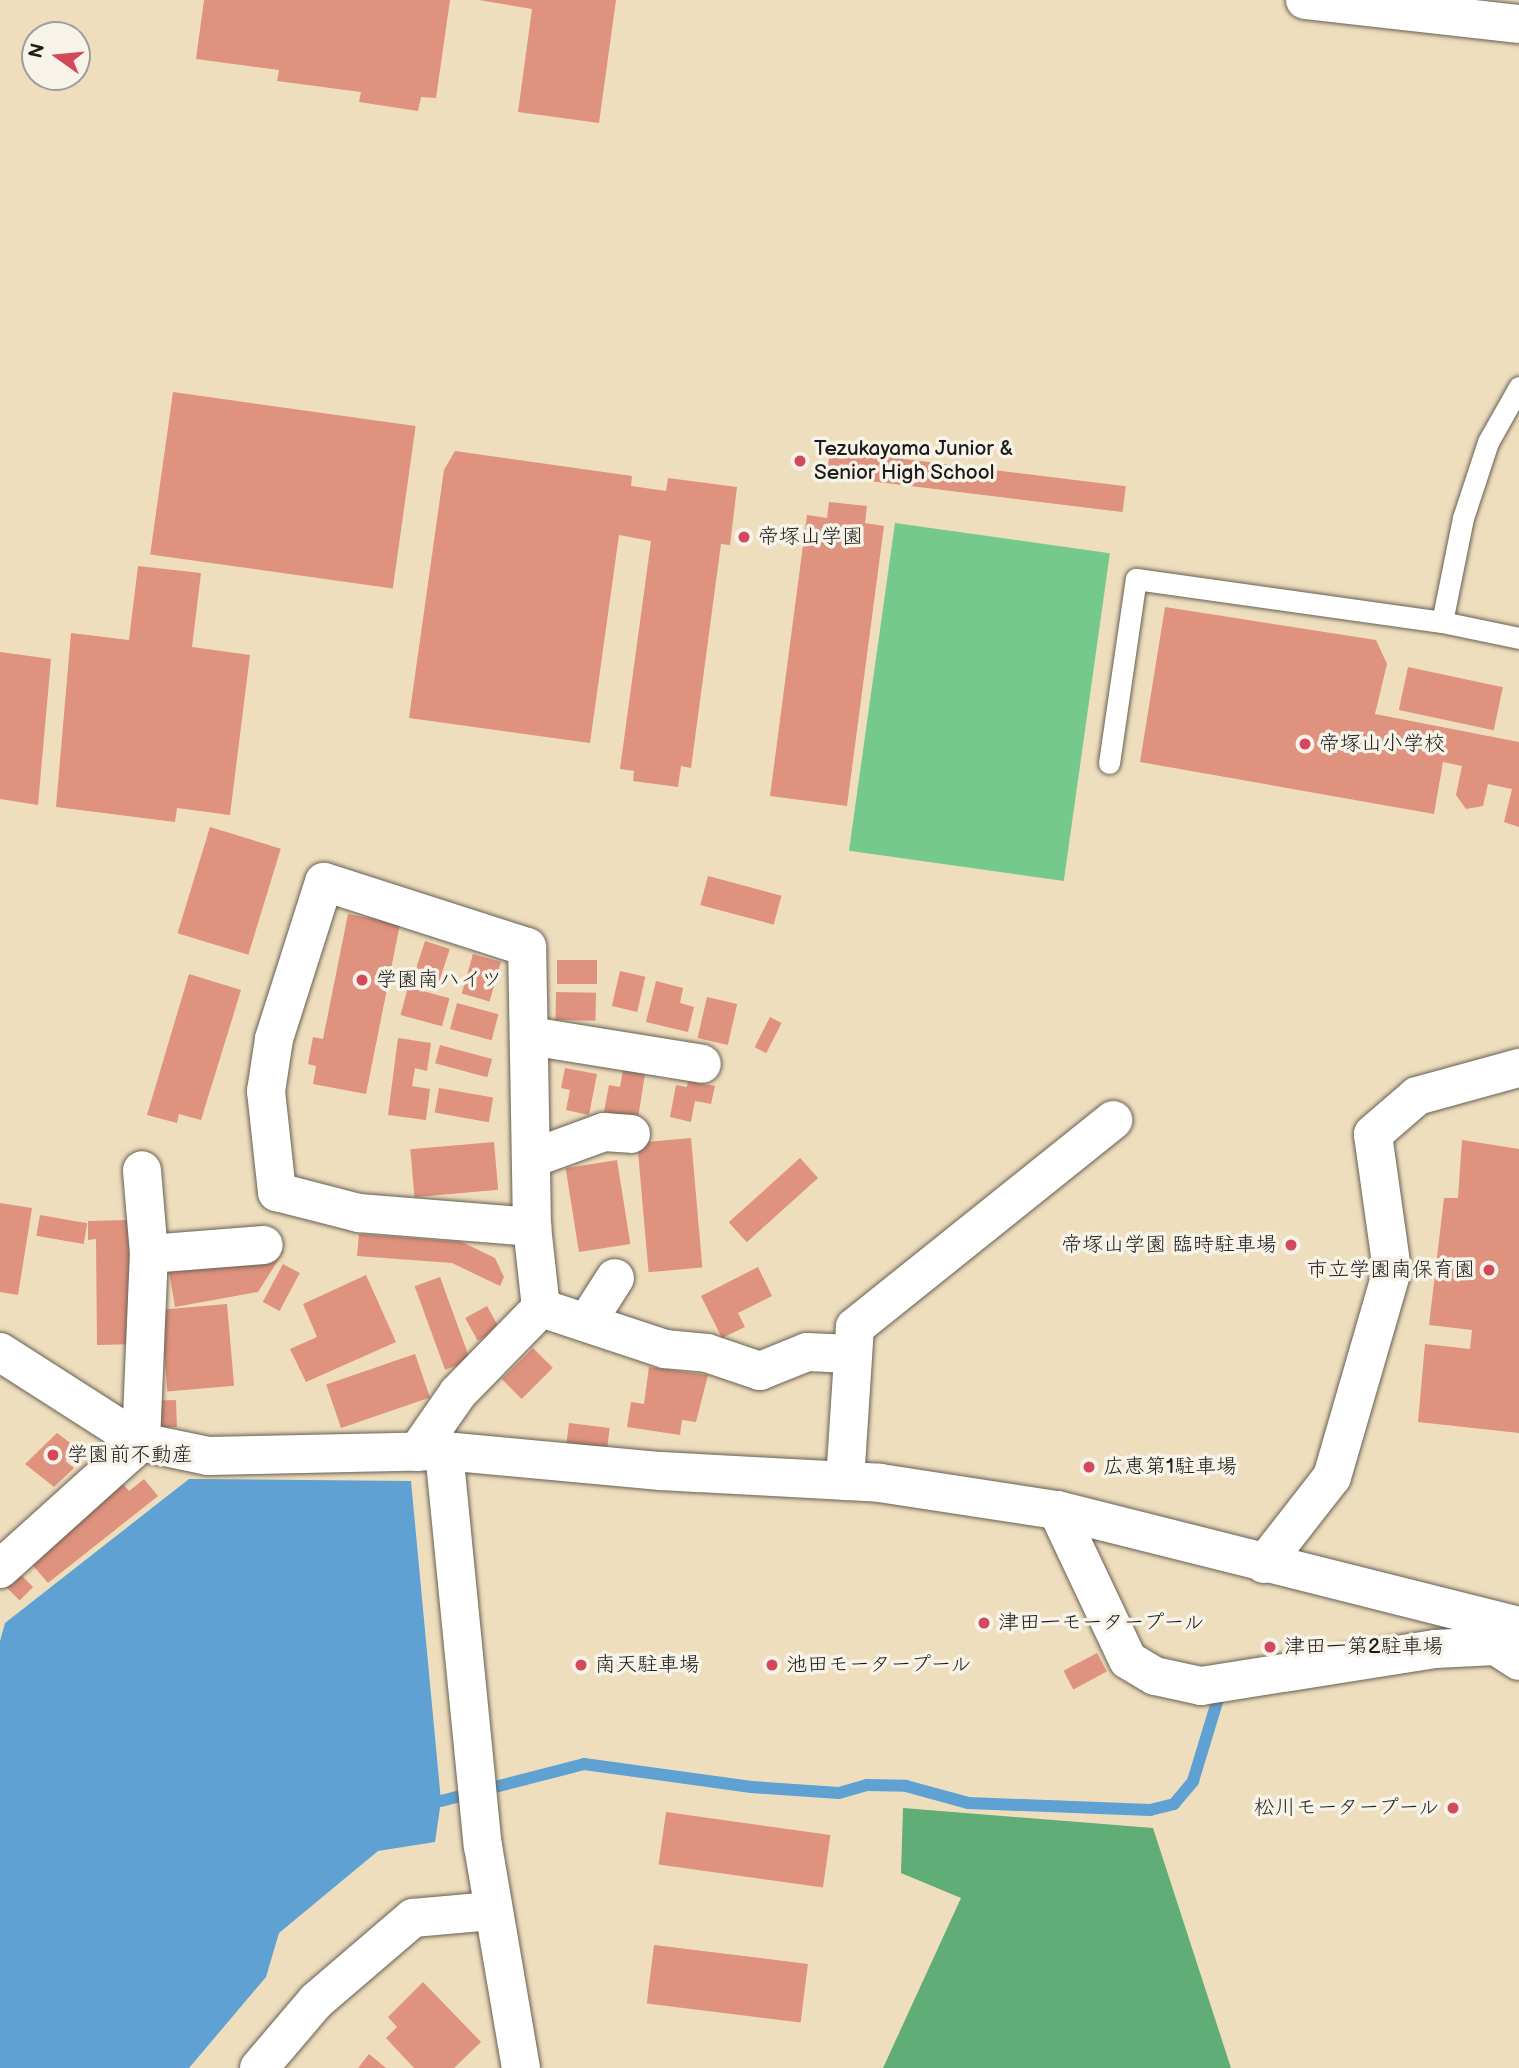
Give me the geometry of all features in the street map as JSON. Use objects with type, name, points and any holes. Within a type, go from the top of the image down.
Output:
[{"type":"street","points":[[1306,0],[1519,24]]},
{"type":"street","points":[[532,1227],[359,1213],[277,1192],[266,1091],[274,1039],[324,882],[527,947],[533,1158],[532,1227],[541,1308]]},
{"type":"street","points":[[530,1036],[702,1064]]},
{"type":"street","points":[[1264,1564],[1332,1477],[1392,1270],[1373,1134],[1417,1096],[1519,1069]]},
{"type":"street","points":[[845,1481],[855,1327],[1113,1120]]},
{"type":"street","points":[[533,1158],[604,1132],[631,1135]]},
{"type":"street","points":[[0,1569],[141,1442],[149,1254],[142,1170]]},
{"type":"street","points":[[149,1254],[264,1245]]},
{"type":"street","points":[[587,1322],[615,1278]]},
{"type":"street","points":[[541,1308],[665,1349],[707,1353],[760,1371],[807,1352],[852,1354]]},
{"type":"street","points":[[521,2068],[492,1911],[476,1771],[430,1452],[458,1394],[541,1308]]},
{"type":"street","points":[[0,1352],[141,1442],[208,1456],[430,1452],[661,1471],[845,1481],[1057,1510],[1264,1564],[1510,1638]]},
{"type":"street","points":[[1057,1510],[1128,1660],[1155,1676],[1201,1686],[1277,1677],[1510,1638]]},
{"type":"street","points":[[259,2068],[316,2001],[413,1918],[492,1911]]},
{"type":"lane","points":[[1442,622],[1467,505],[1488,442],[1519,387]]},
{"type":"lane","points":[[1110,763],[1136,579],[1442,622],[1519,638]]},
{"type":"green space","points":[[895,523],[1110,553],[1064,881],[849,851]]},
{"type":"green space","points":[[903,1808],[1153,1828],[1231,2068],[883,2068],[961,1898],[901,1873]]},
{"type":"water","points":[[189,1479],[411,1481],[441,1801],[435,1842],[378,1851],[279,1933],[266,1977],[189,2068],[0,2068],[0,1641],[5,1623]]},
{"type":"building","points":[[204,0],[450,0],[436,98],[421,97],[418,111],[359,102],[361,92],[277,81],[279,70],[196,59]]},
{"type":"building","points":[[479,0],[616,0],[599,123],[518,112],[532,9]]},
{"type":"building","points":[[173,392],[416,426],[393,589],[150,554]]},
{"type":"building","points":[[830,450],[1126,486],[1123,512],[827,476]]},
{"type":"building","points":[[455,451],[632,476],[631,486],[666,491],[668,478],[737,487],[730,545],[721,544],[691,768],[681,766],[678,787],[633,781],[634,771],[620,769],[651,541],[619,535],[590,743],[409,718],[444,470]]},
{"type":"building","points":[[829,502],[867,506],[865,523],[884,526],[847,806],[770,796],[807,515],[827,518]]},
{"type":"building","points":[[138,566],[201,573],[192,647],[250,655],[230,815],[177,808],[175,822],[56,807],[71,633],[129,640]]},
{"type":"building","points":[[1165,607],[1376,640],[1387,664],[1375,714],[1519,742],[1519,827],[1504,822],[1512,789],[1488,784],[1483,806],[1466,809],[1456,795],[1462,766],[1443,762],[1434,814],[1140,762]]},
{"type":"building","points":[[0,652],[51,659],[38,805],[0,799]]},
{"type":"building","points":[[1408,667],[1503,687],[1494,730],[1399,710]]},
{"type":"building","points":[[210,827],[281,849],[248,955],[178,933]]},
{"type":"building","points":[[708,876],[781,896],[774,925],[700,905]]},
{"type":"building","name":"学園南ハイツ","points":[[348,914],[400,924],[366,1094],[313,1084],[316,1066],[308,1064],[313,1037],[323,1039]]},
{"type":"building","points":[[425,941],[450,949],[437,988],[412,980]]},
{"type":"building","points":[[473,954],[501,962],[490,1001],[462,993]]},
{"type":"building","points":[[557,960],[597,960],[597,984],[557,984]]},
{"type":"building","points":[[620,971],[645,977],[637,1012],[612,1006]]},
{"type":"building","points":[[189,974],[241,990],[201,1120],[179,1114],[177,1123],[147,1115]]},
{"type":"building","points":[[656,981],[683,988],[680,1003],[694,1007],[688,1032],[646,1022]]},
{"type":"building","points":[[408,987],[450,998],[442,1026],[400,1015]]},
{"type":"building","points":[[556,992],[596,993],[596,1021],[556,1020]]},
{"type":"building","points":[[707,997],[737,1004],[728,1045],[698,1038]]},
{"type":"building","points":[[457,1003],[499,1014],[492,1040],[450,1029]]},
{"type":"building","points":[[770,1017],[782,1023],[766,1053],[755,1047]]},
{"type":"building","points":[[398,1038],[431,1043],[427,1071],[415,1068],[412,1086],[430,1089],[426,1120],[388,1115]]},
{"type":"building","points":[[440,1045],[492,1059],[487,1077],[435,1063]]},
{"type":"building","points":[[565,1068],[597,1074],[589,1115],[566,1110],[570,1090],[561,1088]]},
{"type":"building","points":[[623,1070],[645,1074],[638,1118],[604,1112],[609,1085],[620,1087]]},
{"type":"building","points":[[688,1081],[715,1086],[711,1104],[695,1101],[691,1122],[670,1117],[676,1085],[687,1087]]},
{"type":"building","points":[[439,1088],[493,1098],[489,1122],[435,1113]]},
{"type":"building","points":[[691,1138],[702,1268],[649,1272],[637,1143]]},
{"type":"building","points":[[1462,1140],[1519,1149],[1519,1433],[1418,1422],[1425,1344],[1470,1349],[1472,1330],[1429,1325],[1444,1198],[1458,1198]]},
{"type":"building","points":[[494,1142],[498,1190],[415,1197],[410,1149]]},
{"type":"building","points":[[800,1158],[818,1178],[747,1242],[729,1222]]},
{"type":"building","points":[[617,1160],[630,1244],[579,1252],[566,1168]]},
{"type":"building","points":[[0,1203],[32,1208],[18,1295],[0,1292]]},
{"type":"building","points":[[40,1215],[87,1223],[84,1244],[36,1236]]},
{"type":"building","points":[[128,1220],[128,1236],[139,1241],[140,1344],[97,1345],[96,1239],[88,1240],[88,1221]]},
{"type":"building","points":[[359,1234],[462,1242],[495,1258],[504,1277],[500,1286],[452,1263],[357,1256]]},
{"type":"building","points":[[284,1251],[258,1292],[175,1307],[169,1271]]},
{"type":"building","points":[[283,1264],[300,1273],[280,1311],[263,1302]]},
{"type":"building","points":[[758,1267],[772,1296],[738,1313],[745,1327],[722,1338],[701,1296]]},
{"type":"building","points":[[366,1275],[396,1342],[306,1382],[290,1349],[317,1337],[303,1304]]},
{"type":"building","points":[[440,1277],[470,1361],[445,1370],[415,1286]]},
{"type":"building","points":[[227,1304],[234,1386],[167,1392],[160,1310]]},
{"type":"building","points":[[487,1306],[500,1329],[478,1341],[465,1318]]},
{"type":"building","points":[[533,1348],[553,1368],[522,1399],[502,1379]]},
{"type":"building","points":[[415,1354],[430,1397],[341,1428],[326,1385]]},
{"type":"building","points":[[649,1367],[708,1375],[696,1422],[682,1420],[680,1435],[627,1427],[631,1402],[644,1404]]},
{"type":"building","points":[[176,1400],[177,1427],[154,1428],[153,1401]]},
{"type":"building","points":[[569,1423],[610,1428],[607,1449],[566,1444]]},
{"type":"building","name":"学園前不動産","points":[[57,1433],[78,1449],[65,1461],[74,1468],[54,1487],[25,1464]]},
{"type":"building","points":[[118,1478],[129,1491],[144,1479],[158,1496],[48,1583],[29,1561]]},
{"type":"building","points":[[14,1568],[33,1587],[20,1601],[1,1581]]},
{"type":"building","points":[[1097,1653],[1107,1672],[1073,1689],[1063,1671]]},
{"type":"building","points":[[666,1812],[830,1835],[823,1888],[659,1864]]},
{"type":"building","points":[[654,1945],[808,1964],[801,2022],[647,2004]]},
{"type":"building","points":[[423,1982],[481,2042],[454,2068],[414,2068],[386,2038],[397,2027],[388,2017]]},
{"type":"building","points":[[369,2054],[386,2068],[358,2068]]},
{"type":"waterway","points":[[441,1801],[584,1764],[751,1787],[839,1793],[867,1785],[906,1786],[968,1803],[1150,1810],[1174,1804],[1193,1781],[1220,1692]]},
{"type":"place","name":"Tezukayama Junior & Senior High School","points":[[800,461]]},
{"type":"place","name":"帝塚山学園","points":[[744,537]]},
{"type":"place","name":"帝塚山小学校","points":[[1305,744]]},
{"type":"place","name":"学園南ハイツ","points":[[362,980]]},
{"type":"place","name":"帝塚山学園 臨時駐車場","points":[[1291,1245]]},
{"type":"place","name":"市立学園南保育園","points":[[1489,1270]]},
{"type":"place","name":"学園前不動産","points":[[53,1455]]},
{"type":"place","name":"広恵第1駐車場","points":[[1089,1467]]},
{"type":"place","name":"津田一モータープール","points":[[984,1623]]},
{"type":"place","name":"津田一第2駐車場","points":[[1270,1647]]},
{"type":"place","name":"南天駐車場","points":[[581,1665]]},
{"type":"place","name":"池田モータープール","points":[[772,1665]]},
{"type":"place","name":"松川モータープール","points":[[1453,1808]]}]
